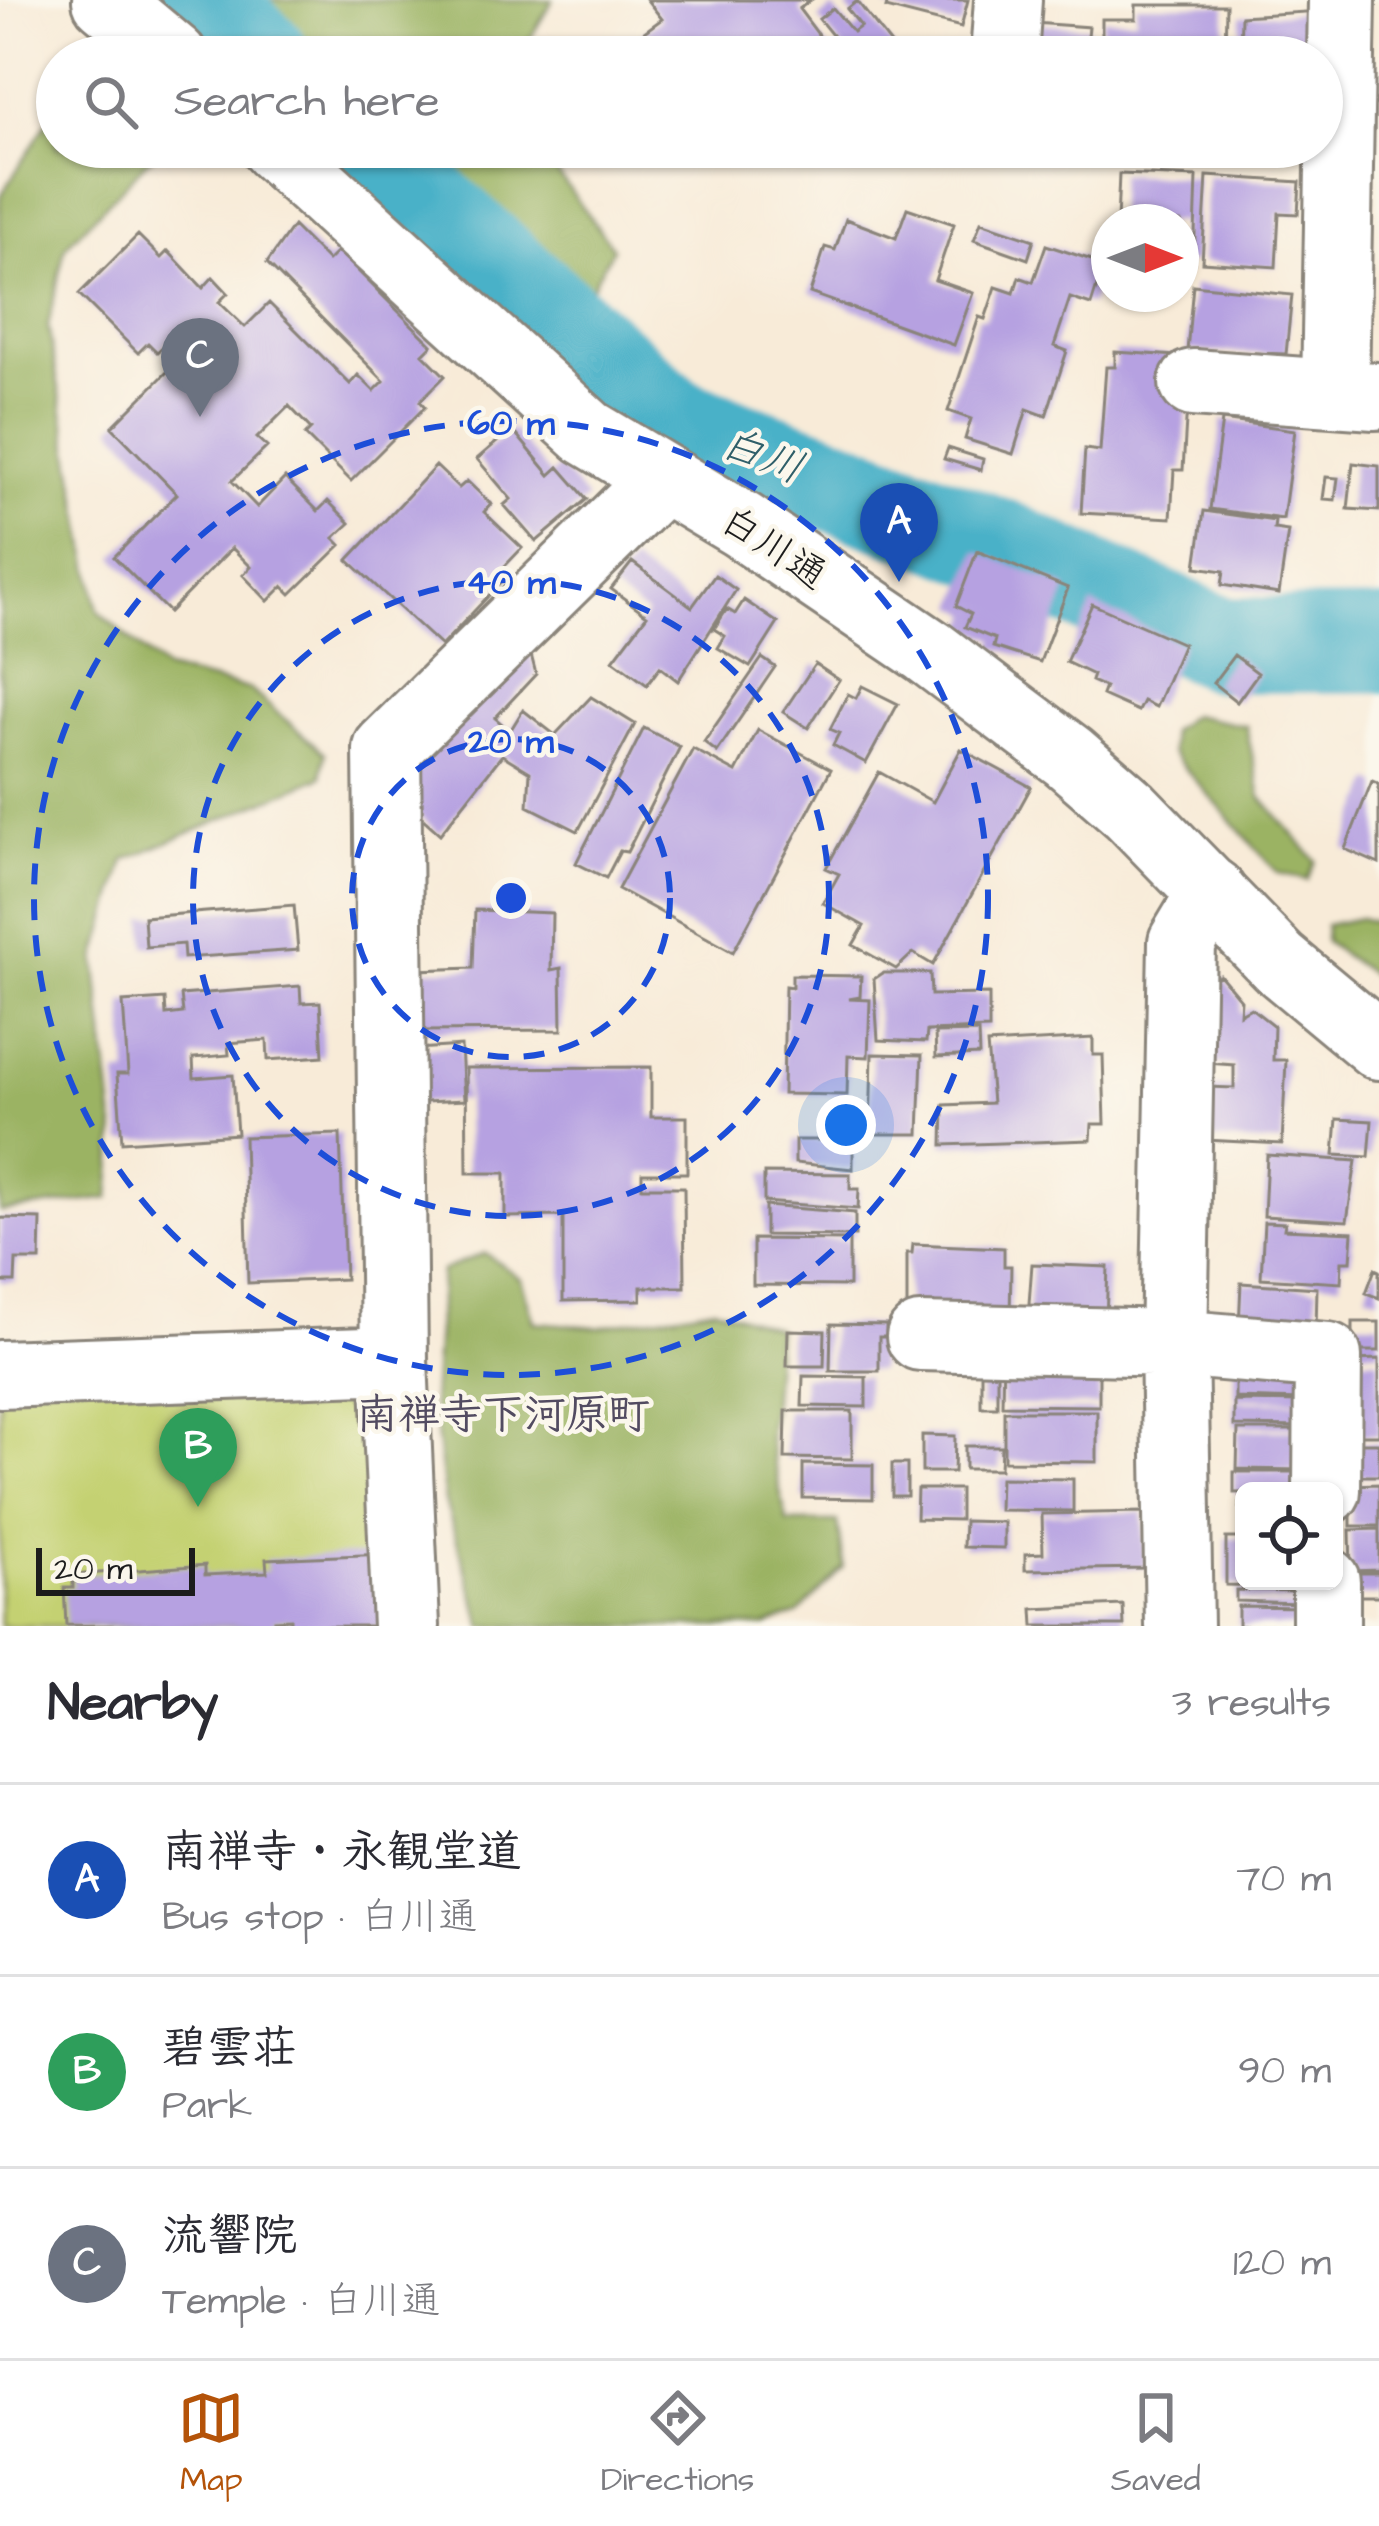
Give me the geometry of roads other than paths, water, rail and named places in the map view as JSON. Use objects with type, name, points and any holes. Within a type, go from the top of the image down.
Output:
[{"type":"street","points":[[1005,36],[1008,0]]},
{"type":"street","points":[[1343,58],[1355,15]]},
{"type":"street","name":"白川通","points":[[297,168],[586,432],[742,525],[928,651],[1084,770],[1321,1002],[1379,1046]]},
{"type":"street","points":[[1193,382],[1357,394],[1321,168]]},
{"type":"street","points":[[406,1626],[394,1360],[388,749],[661,480]]},
{"type":"street","points":[[1179,1626],[1174,1343],[1182,942],[1211,892]]},
{"type":"street","points":[[920,1337],[1174,1343],[1328,1356],[1327,1482]]},
{"type":"street","points":[[0,1374],[394,1360]]},
{"type":"street","points":[[1326,1590],[1326,1626]]},
{"type":"waterway","name":"白川","points":[[200,0],[239,36]]},
{"type":"waterway","name":"白川","points":[[387,168],[672,423],[994,544],[1223,645],[1379,645]]},
{"type":"place","name":"流響院","points":[[200,417]]},
{"type":"place","name":"南禅寺・永観堂道","points":[[899,582]]},
{"type":"place","name":"碧雲荘","points":[[198,1507]]},
{"type":"district","name":"南禅寺下河原町","points":[[503,1416]]}]
